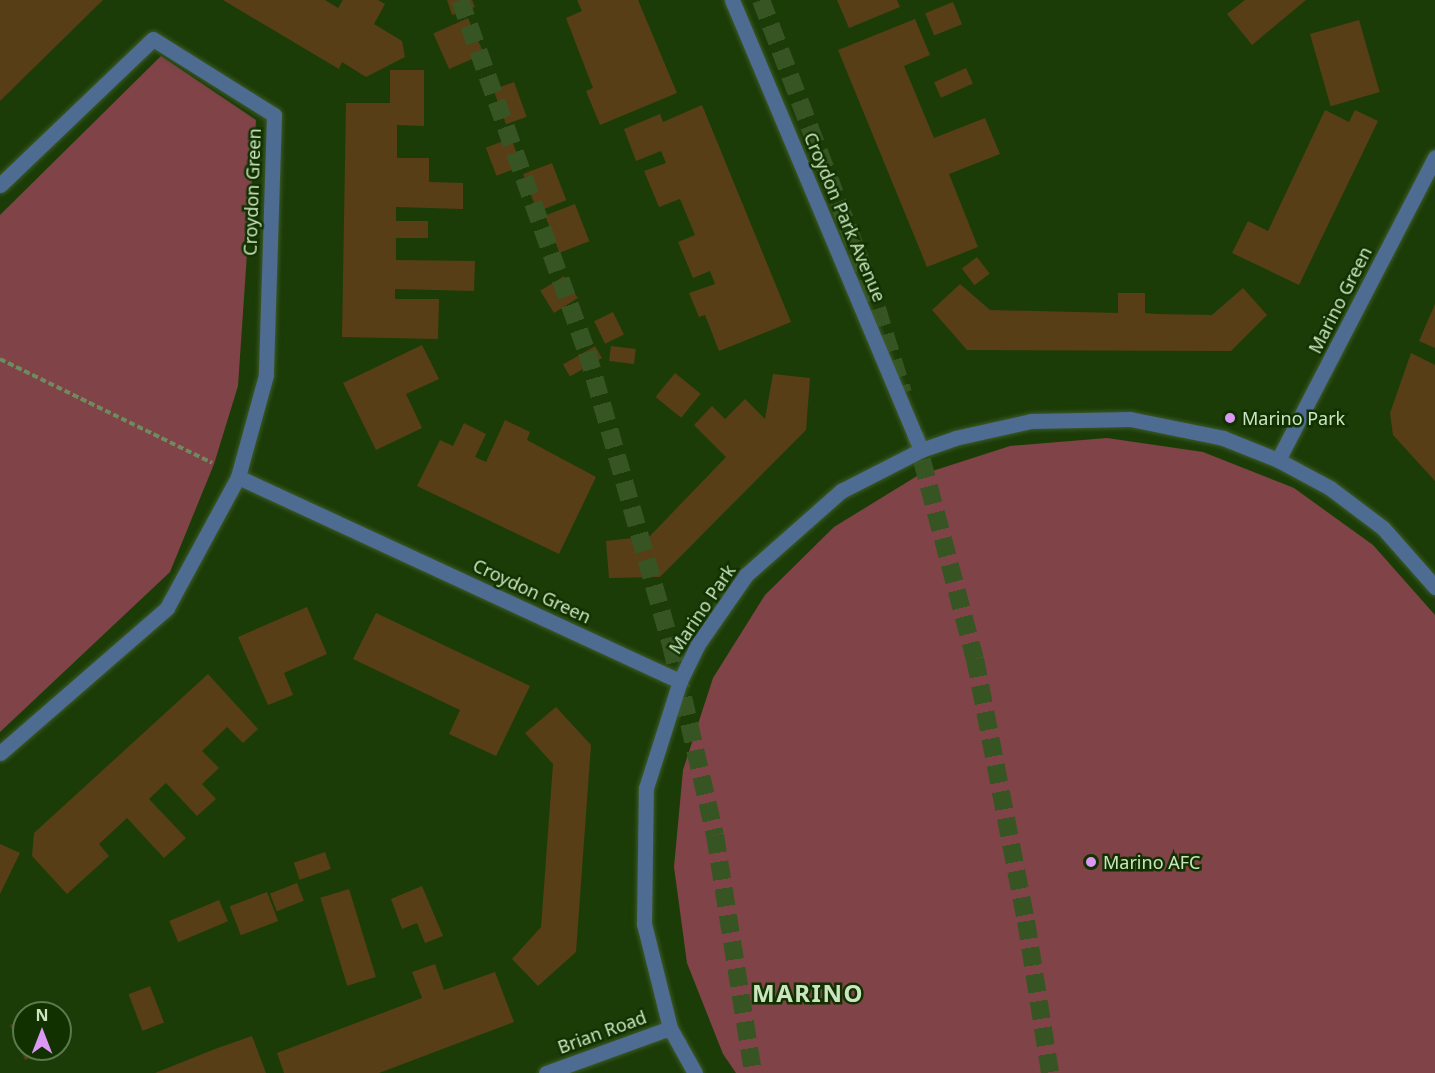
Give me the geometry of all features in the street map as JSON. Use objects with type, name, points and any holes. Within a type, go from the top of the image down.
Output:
[{"type":"street","name":"Croydon Park Avenue","points":[[732,0],[921,450]]},
{"type":"street","name":"Croydon Green","points":[[0,185],[153,39],[274,115],[266,375],[238,477],[167,608],[0,753]]},
{"type":"street","name":"Marino Green","points":[[1278,460],[1435,157]]},
{"type":"street","name":"Marino Park","points":[[695,1073],[670,1028],[657,989],[644,924],[646,788],[680,681],[698,644],[746,575],[841,491],[921,450],[955,438],[1031,421],[1130,419],[1223,438],[1278,460],[1330,488],[1383,528],[1435,586]]},
{"type":"street","name":"Croydon Green","points":[[238,477],[680,681]]},
{"type":"street","name":"Brian Road","points":[[546,1073],[670,1028]]},
{"type":"path","points":[[0,359],[238,477]]},
{"type":"shaded area","points":[[161,56],[256,120],[238,386],[214,464],[170,572],[0,732],[0,215]]},
{"type":"shaded area","points":[[1107,438],[1203,452],[1294,488],[1373,545],[1435,615],[1435,1073],[736,1073],[723,1054],[687,963],[674,867],[683,770],[713,678],[765,595],[834,527],[917,476],[1010,446]]},
{"type":"building","points":[[0,0],[103,0],[0,101]]},
{"type":"building","points":[[223,0],[325,0],[338,8],[343,0],[378,0],[385,4],[374,24],[402,41],[405,57],[366,77],[342,62],[339,69]]},
{"type":"building","points":[[447,0],[472,0],[475,7],[452,15]]},
{"type":"building","points":[[577,0],[638,0],[677,93],[600,125],[586,91],[593,88],[566,18],[582,11]]},
{"type":"building","points":[[837,0],[897,0],[900,7],[849,28]]},
{"type":"building","points":[[1245,0],[1306,0],[1252,45],[1227,14]]},
{"type":"building","points":[[953,2],[962,24],[934,35],[925,13]]},
{"type":"building","points":[[468,18],[484,54],[449,69],[433,33]]},
{"type":"building","points":[[915,19],[930,55],[904,66],[934,138],[985,118],[1000,154],[949,174],[978,247],[927,267],[838,50]]},
{"type":"building","points":[[1359,20],[1380,92],[1331,106],[1310,34]]},
{"type":"building","points":[[966,68],[973,84],[941,98],[934,82]]},
{"type":"building","points":[[390,70],[424,70],[424,126],[397,125],[397,158],[429,158],[429,182],[463,183],[463,209],[396,207],[396,221],[428,221],[428,238],[396,238],[396,260],[475,261],[474,291],[395,289],[395,299],[439,299],[438,339],[342,337],[346,103],[390,103]]},
{"type":"building","points":[[514,82],[527,117],[506,124],[493,90]]},
{"type":"building","points":[[702,105],[791,322],[719,351],[705,315],[699,317],[689,293],[715,284],[710,271],[693,278],[678,242],[695,235],[680,199],[659,207],[644,171],[666,163],[661,151],[636,161],[624,129],[660,114],[663,122]]},
{"type":"building","points":[[1325,110],[1349,122],[1355,110],[1378,121],[1299,285],[1232,253],[1248,221],[1268,231]]},
{"type":"building","points":[[511,138],[522,166],[497,176],[486,148]]},
{"type":"building","points":[[552,163],[566,200],[537,211],[523,174]]},
{"type":"building","points":[[575,204],[589,241],[559,253],[545,215]]},
{"type":"building","points":[[977,257],[990,274],[974,285],[962,268]]},
{"type":"building","points":[[564,276],[578,298],[554,313],[540,291]]},
{"type":"building","points":[[960,284],[990,310],[1118,313],[1118,293],[1145,293],[1145,313],[1212,315],[1243,288],[1267,315],[1231,351],[967,350],[932,310]]},
{"type":"building","points":[[1435,304],[1435,348],[1419,341]]},
{"type":"building","points":[[613,312],[624,334],[605,344],[594,321]]},
{"type":"building","points":[[422,345],[439,379],[406,394],[422,428],[376,450],[343,383]]},
{"type":"building","points":[[595,346],[602,358],[570,377],[563,364]]},
{"type":"building","points":[[611,346],[636,349],[634,364],[609,361]]},
{"type":"building","points":[[1411,353],[1435,365],[1435,481],[1393,435],[1390,413]]},
{"type":"building","points":[[675,373],[701,394],[681,418],[655,397]]},
{"type":"building","points":[[773,374],[810,378],[806,430],[660,577],[609,578],[606,541],[650,536],[726,457],[694,425],[712,406],[725,419],[745,399],[765,419]]},
{"type":"building","points":[[505,420],[530,432],[527,440],[596,477],[559,554],[417,486],[440,440],[453,446],[464,423],[486,434],[475,457],[486,462]]},
{"type":"building","points":[[307,607],[327,654],[284,673],[293,695],[268,705],[238,637]]},
{"type":"building","points":[[376,613],[530,686],[496,756],[449,734],[460,710],[353,659]]},
{"type":"building","points":[[208,674],[258,729],[243,743],[227,727],[202,751],[219,768],[202,784],[216,799],[197,816],[166,783],[149,799],[186,838],[164,858],[127,818],[99,844],[109,856],[67,894],[32,856],[34,833]]},
{"type":"building","points":[[556,707],[591,745],[576,952],[538,986],[512,959],[541,927],[553,764],[525,733]]},
{"type":"building","points":[[0,844],[20,853],[0,894]]},
{"type":"building","points":[[325,852],[331,869],[300,880],[294,863]]},
{"type":"building","points":[[297,883],[304,901],[277,911],[270,893]]},
{"type":"building","points":[[422,886],[443,936],[425,943],[417,923],[402,929],[391,899]]},
{"type":"building","points":[[349,889],[376,977],[347,986],[320,898]]},
{"type":"building","points":[[267,892],[278,921],[241,935],[230,906]]},
{"type":"building","points":[[219,900],[228,921],[178,942],[169,921]]},
{"type":"building","points":[[435,964],[444,990],[495,972],[514,1022],[379,1073],[284,1073],[277,1053],[422,998],[412,972]]},
{"type":"building","points":[[150,986],[164,1022],[143,1031],[129,994]]},
{"type":"building","points":[[252,1036],[266,1073],[155,1073],[215,1049]]},
{"type":"tunnel","points":[[460,0],[587,352],[671,645],[715,835],[753,1073]]},
{"type":"tunnel","points":[[761,0],[869,283],[903,393]]},
{"type":"tunnel","points":[[915,434],[975,659],[1026,921],[1050,1073]]},
{"type":"place","name":"Marino Park","points":[[1230,418]]},
{"type":"place","name":"Marino AFC","points":[[1091,862]]},
{"type":"district","name":"MARINO","points":[[808,993]]}]
